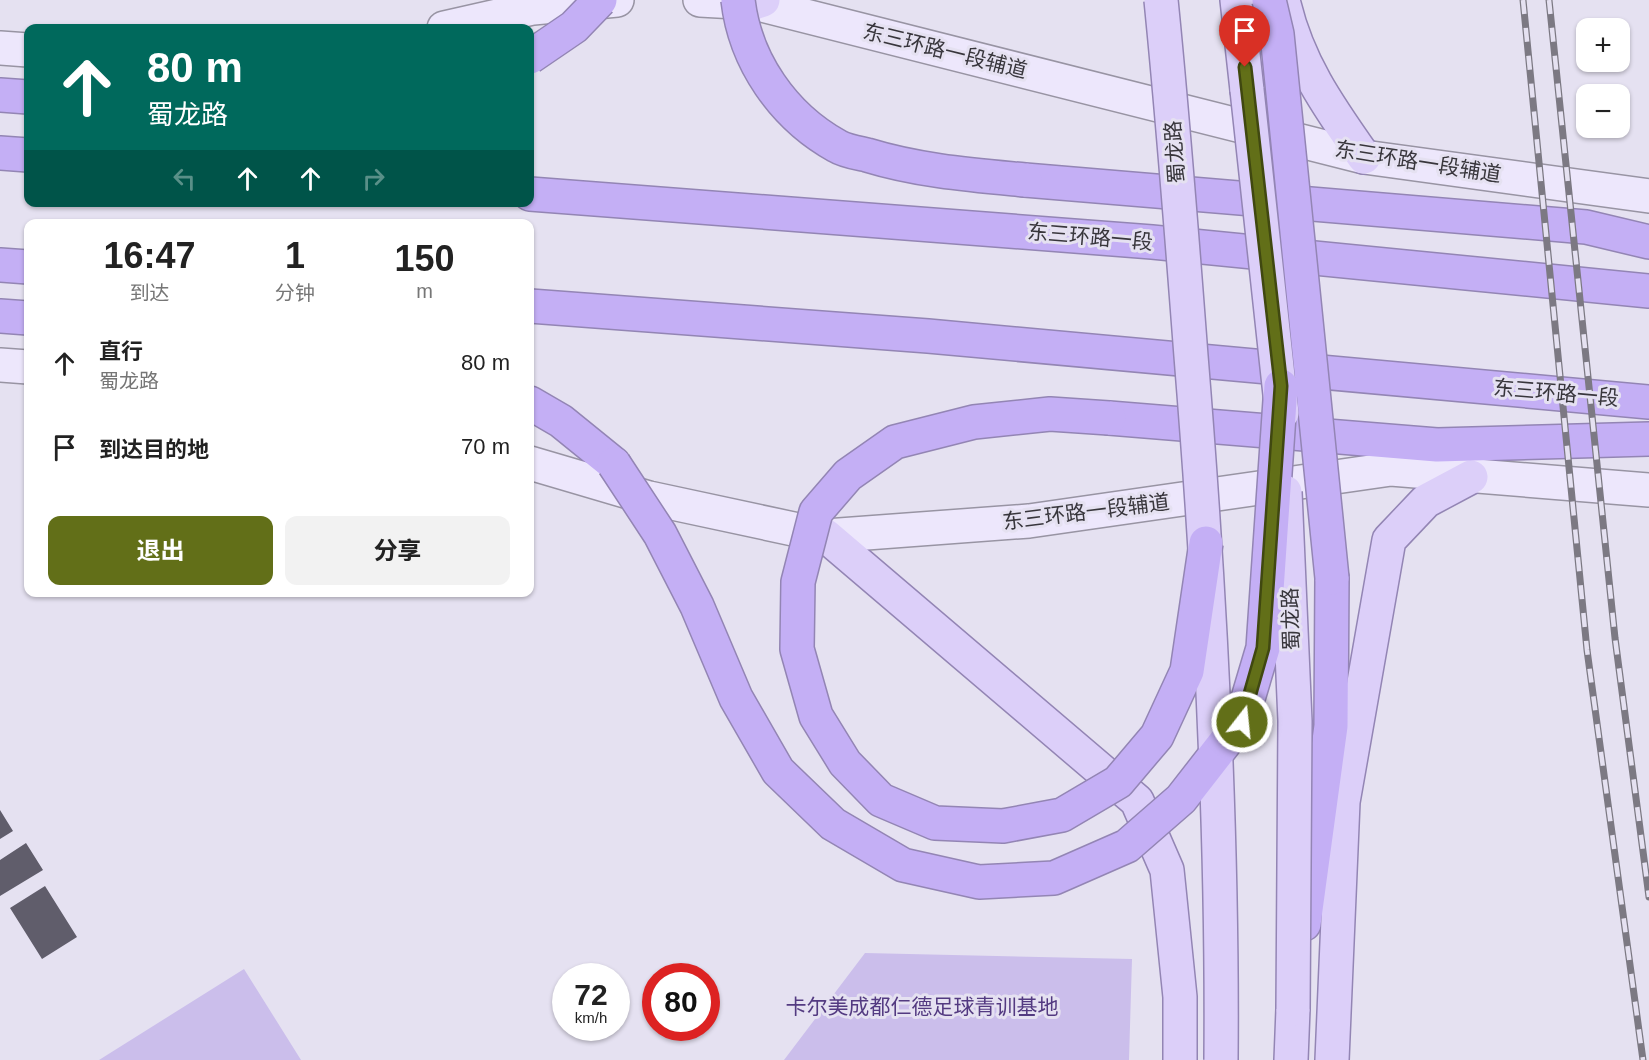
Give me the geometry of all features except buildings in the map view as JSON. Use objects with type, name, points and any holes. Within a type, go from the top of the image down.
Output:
[{"type":"highway","points":[[534,54],[574,27],[600,0]]},
{"type":"highway","points":[[1149,0],[1171,96]]},
{"type":"highway","points":[[1269,0],[1277,34],[1332,578],[1330,726],[1293,1009]]},
{"type":"highway","points":[[752,1],[741,27],[759,68],[788,110],[838,147],[894,163],[953,173],[1025,180],[1586,227],[1649,242]]},
{"type":"highway","points":[[0,95],[24,97]]},
{"type":"highway","points":[[0,153],[24,155]]},
{"type":"highway","name":"东三环路一段","points":[[534,194],[1152,242],[1649,291]]},
{"type":"highway","points":[[0,265],[24,267]]},
{"type":"highway","name":"东三环路一段","points":[[534,306],[928,336],[1649,402]]},
{"type":"highway","points":[[0,316],[24,318]]},
{"type":"highway","points":[[534,405],[561,421],[614,465],[660,534],[697,606],[736,698],[778,771],[833,824],[903,866],[979,882],[1054,878],[1127,846],[1181,799],[1242,722],[1263,648],[1281,386]]},
{"type":"highway","points":[[1206,543],[1187,671],[1157,736],[1118,782],[1062,815],[1003,826],[935,823],[881,800],[844,763],[816,716],[797,649],[798,582],[816,512],[848,474],[896,442],[974,422],[1050,414],[1437,445],[1649,439]]},
{"type":"main road","points":[[462,24],[533,8],[617,0]]},
{"type":"main road","name":"东三环路一段辅道","points":[[700,0],[752,1],[1364,157],[1649,196]]},
{"type":"main road","name":"蜀龙路","points":[[1161,0],[1171,96],[1206,543],[1218,823],[1221,1060]]},
{"type":"main road","name":"蜀龙路","points":[[1237,0],[1281,386],[1295,721],[1291,1060]]},
{"type":"main road","points":[[1282,0],[1289,27],[1320,95],[1364,157]]},
{"type":"main road","points":[[0,48],[24,50]]},
{"type":"main road","points":[[0,365],[24,367]]},
{"type":"main road","name":"东三环路一段辅道","points":[[534,464],[648,498],[826,536],[1029,521],[1391,469],[1649,490]]},
{"type":"main road","points":[[1332,1060],[1343,802],[1389,540],[1426,501],[1471,477]]},
{"type":"main road","points":[[826,536],[1137,801],[1167,870],[1180,997],[1180,1060]]},
{"type":"green space","name":"卡尔美成都仁德足球青训基地","points":[[865,953],[1132,959],[1129,1060],[784,1060]]},
{"type":"green space","points":[[244,969],[301,1060],[99,1060]]},
{"type":"railway","points":[[1523,0],[1587,650],[1643,1060]]},
{"type":"railway","points":[[1549,0],[1615,638],[1649,897]]},
{"type":"route","points":[[1242,722],[1263,648],[1281,386],[1245,67]]}]
